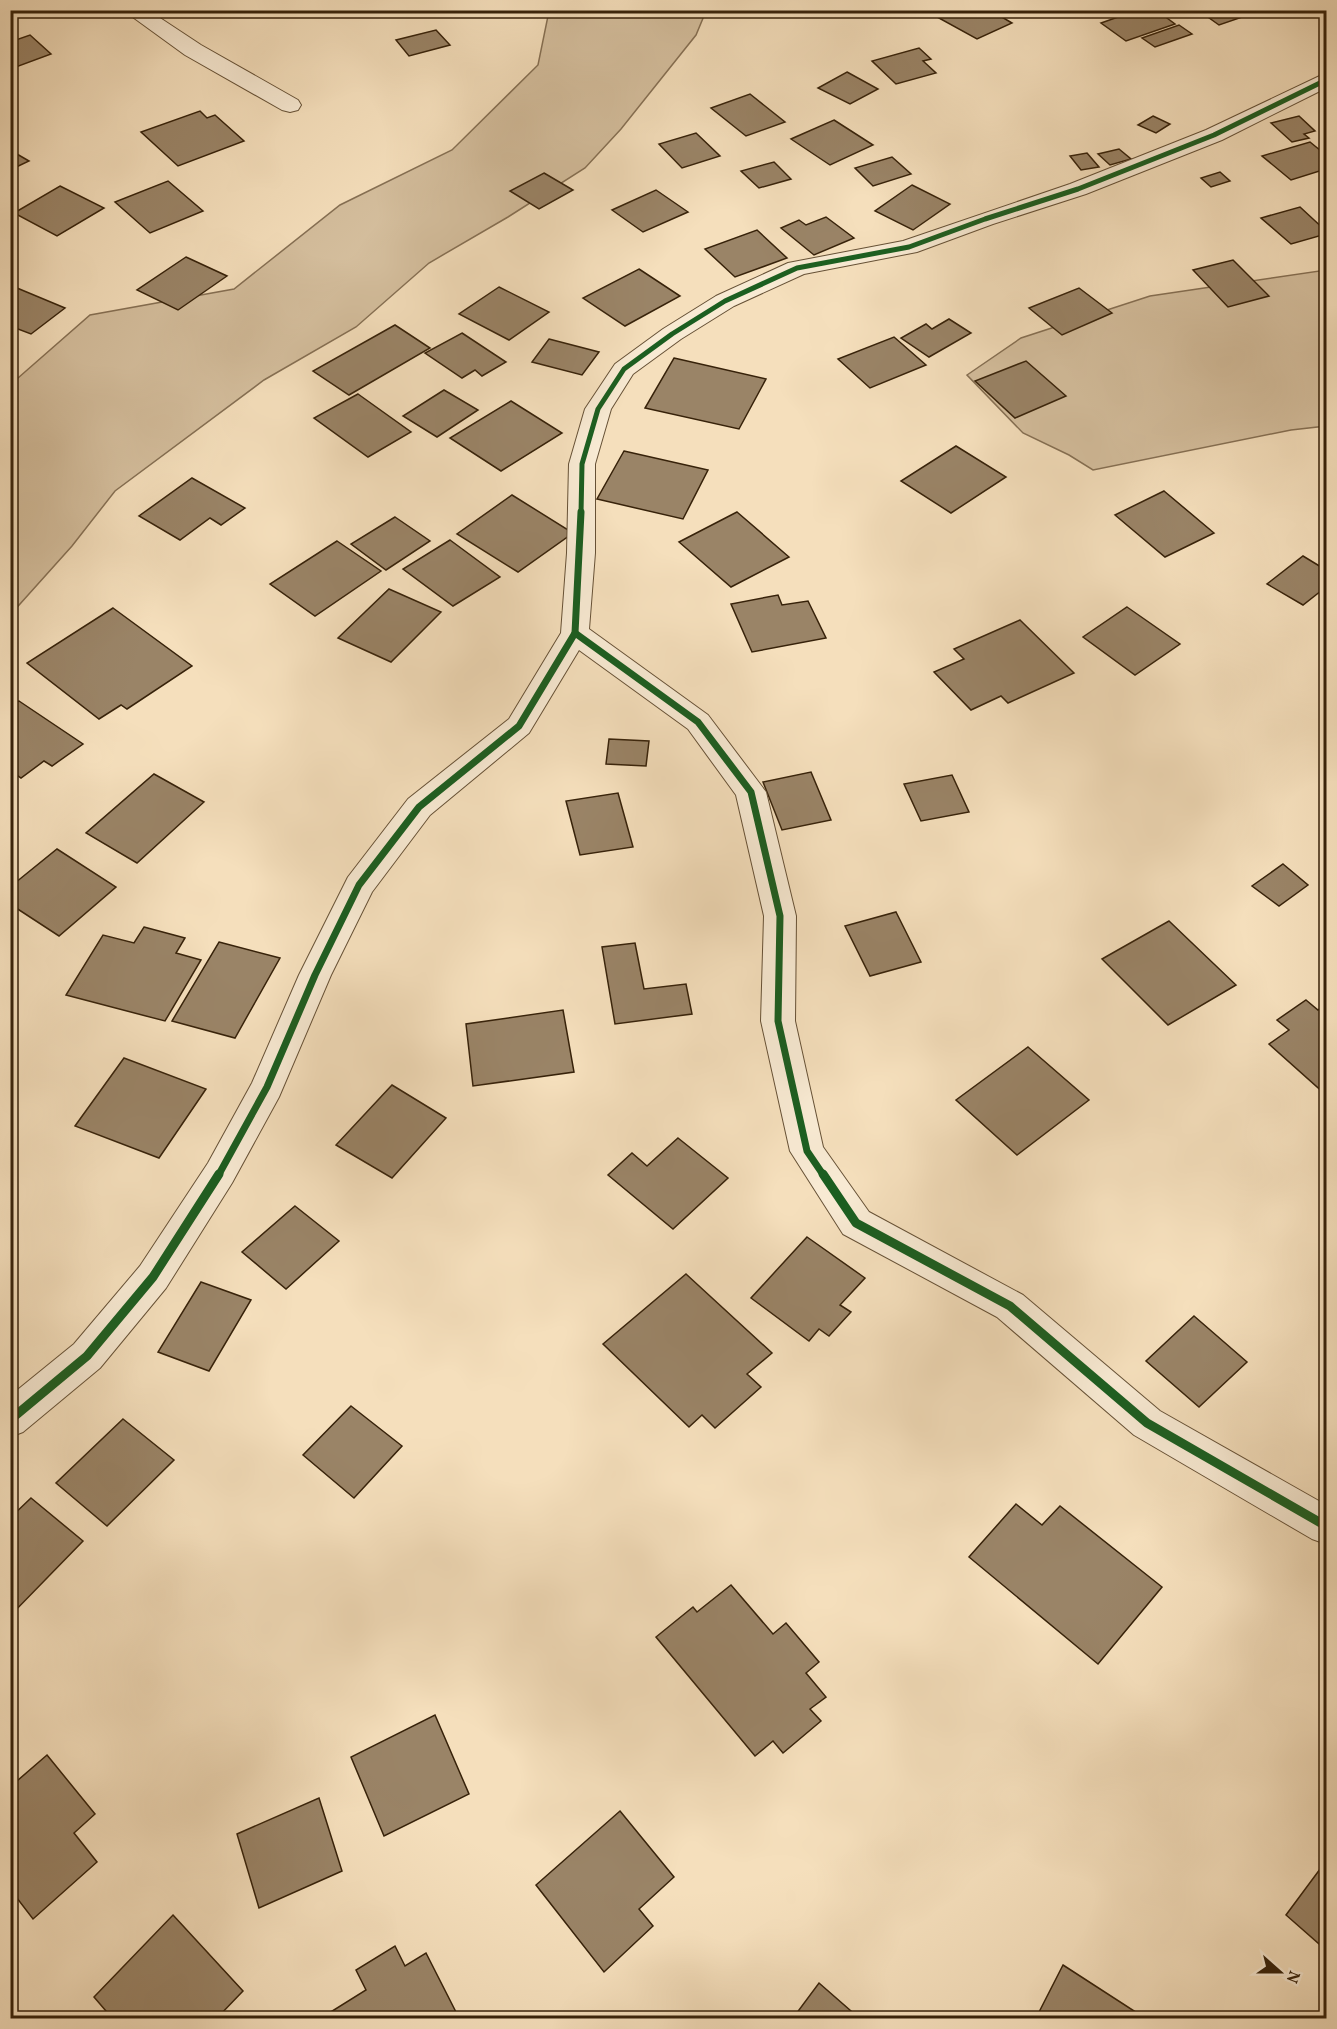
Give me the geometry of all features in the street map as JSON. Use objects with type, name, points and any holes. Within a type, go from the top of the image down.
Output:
[{"type":"street","points":[[133,10],[193,50],[290,105]]},
{"type":"street","points":[[10,1420],[87,1356],[153,1277],[220,1173],[267,1087],[315,975],[359,885],[418,807],[519,726],[575,633],[581,553],[582,464],[598,409],[624,369],[672,334],[725,301],[797,268],[909,247],[985,219],[1078,189],[1214,135],[1326,80]]},
{"type":"street","points":[[575,633],[698,722],[751,792],[780,916],[778,1021],[807,1151],[856,1223],[1010,1306],[1147,1423],[1326,1526]]},
{"type":"shaded area","points":[[549,11],[706,11],[696,35],[621,129],[585,168],[508,217],[429,263],[356,327],[264,380],[115,491],[72,546],[11,614],[10,385],[90,315],[234,289],[340,205],[452,150],[538,65]]},
{"type":"shaded area","points":[[1326,270],[1326,426],[1291,430],[1093,470],[1069,455],[1023,433],[967,375],[1021,338],[1150,296]]},
{"type":"building","points":[[932,10],[990,10],[1012,23],[977,39],[928,12]]},
{"type":"building","points":[[1138,10],[1156,10],[1175,24],[1126,41],[1101,23]]},
{"type":"building","points":[[1198,10],[1255,10],[1257,12],[1219,25]]},
{"type":"building","points":[[1179,25],[1192,34],[1155,47],[1142,38]]},
{"type":"building","points":[[436,30],[450,45],[409,56],[396,40]]},
{"type":"building","points":[[30,35],[51,54],[16,67],[10,62],[10,42]]},
{"type":"building","points":[[919,48],[931,59],[923,61],[936,73],[896,84],[872,61]]},
{"type":"building","points":[[847,72],[878,89],[850,104],[818,88]]},
{"type":"building","points":[[750,94],[785,122],[746,136],[711,108]]},
{"type":"building","points":[[200,111],[207,118],[215,115],[244,141],[178,166],[141,132]]},
{"type":"building","points":[[1153,116],[1170,124],[1156,133],[1138,125]]},
{"type":"building","points":[[1299,116],[1315,131],[1304,134],[1309,138],[1292,142],[1271,123]]},
{"type":"building","points":[[834,120],[873,145],[830,165],[791,139]]},
{"type":"building","points":[[696,133],[720,156],[682,168],[659,144]]},
{"type":"building","points":[[1310,142],[1326,155],[1326,169],[1291,180],[1262,156]]},
{"type":"building","points":[[1119,149],[1131,159],[1110,165],[1098,154]]},
{"type":"building","points":[[10,150],[29,161],[10,170]]},
{"type":"building","points":[[1087,153],[1099,167],[1081,170],[1070,156]]},
{"type":"building","points":[[892,157],[911,174],[873,186],[855,168]]},
{"type":"building","points":[[774,162],[791,179],[759,188],[741,171]]},
{"type":"building","points":[[1220,172],[1230,181],[1211,187],[1201,178]]},
{"type":"building","points":[[544,173],[573,190],[539,209],[510,191]]},
{"type":"building","points":[[168,181],[203,211],[150,233],[115,202]]},
{"type":"building","points":[[912,185],[950,204],[913,230],[875,211]]},
{"type":"building","points":[[60,186],[104,208],[57,236],[14,213]]},
{"type":"building","points":[[656,190],[688,212],[643,232],[612,210]]},
{"type":"building","points":[[1300,207],[1326,231],[1326,234],[1291,244],[1261,218]]},
{"type":"building","points":[[826,217],[854,238],[814,255],[781,228],[799,220],[806,225]]},
{"type":"building","points":[[757,230],[787,258],[735,277],[705,249]]},
{"type":"building","points":[[186,257],[227,276],[178,310],[137,290]]},
{"type":"building","points":[[1233,260],[1269,296],[1228,307],[1193,270]]},
{"type":"building","points":[[639,269],[680,296],[625,326],[583,298]]},
{"type":"building","points":[[499,287],[549,312],[509,340],[459,314]]},
{"type":"building","points":[[17,288],[65,308],[31,334],[10,326],[10,293]]},
{"type":"building","points":[[1079,288],[1112,313],[1062,335],[1029,308]]},
{"type":"building","points":[[949,319],[971,333],[929,357],[901,338],[926,324],[932,329]]},
{"type":"building","points":[[395,325],[430,348],[349,395],[313,371]]},
{"type":"building","points":[[462,333],[506,362],[482,376],[475,370],[462,378],[425,353]]},
{"type":"building","points":[[894,337],[926,365],[870,388],[838,359]]},
{"type":"building","points":[[549,339],[599,352],[582,375],[532,362]]},
{"type":"building","points":[[674,358],[766,379],[739,429],[645,408]]},
{"type":"building","points":[[1026,361],[1066,396],[1015,418],[975,381]]},
{"type":"building","points":[[444,390],[478,410],[437,437],[403,416]]},
{"type":"building","points":[[358,394],[411,432],[368,457],[314,418]]},
{"type":"building","points":[[511,401],[562,433],[501,471],[450,438]]},
{"type":"building","points":[[956,446],[1006,477],[951,513],[901,481]]},
{"type":"building","points":[[624,451],[708,470],[683,519],[597,499]]},
{"type":"building","points":[[192,478],[245,508],[221,525],[210,518],[180,540],[139,516]]},
{"type":"building","points":[[1164,491],[1214,533],[1165,557],[1115,515]]},
{"type":"building","points":[[512,495],[573,533],[518,572],[457,534]]},
{"type":"building","points":[[737,512],[789,557],[731,587],[679,542]]},
{"type":"building","points":[[395,517],[430,541],[386,570],[351,544]]},
{"type":"building","points":[[450,540],[500,577],[453,606],[403,569]]},
{"type":"building","points":[[337,541],[381,571],[315,616],[270,584]]},
{"type":"building","points":[[1303,556],[1326,570],[1326,587],[1303,605],[1267,584]]},
{"type":"building","points":[[389,589],[441,612],[391,662],[338,638]]},
{"type":"building","points":[[778,595],[782,605],[808,601],[826,638],[752,652],[731,604]]},
{"type":"building","points":[[1127,607],[1180,644],[1135,675],[1083,637]]},
{"type":"building","points":[[113,608],[192,666],[127,709],[121,705],[99,719],[27,663]]},
{"type":"building","points":[[1020,620],[1074,673],[1008,703],[1001,696],[971,710],[934,672],[964,659],[954,649]]},
{"type":"building","points":[[19,701],[83,744],[52,766],[44,761],[21,778],[10,770],[10,707]]},
{"type":"building","points":[[609,739],[649,741],[646,766],[606,764]]},
{"type":"building","points":[[811,772],[831,820],[782,830],[763,782]]},
{"type":"building","points":[[154,774],[204,802],[137,863],[86,833]]},
{"type":"building","points":[[952,775],[969,812],[921,821],[904,784]]},
{"type":"building","points":[[618,793],[633,847],[580,855],[566,801]]},
{"type":"building","points":[[57,849],[116,887],[59,936],[10,904],[10,887]]},
{"type":"building","points":[[1283,864],[1308,885],[1279,906],[1252,886]]},
{"type":"building","points":[[896,912],[921,962],[870,976],[845,926]]},
{"type":"building","points":[[1169,921],[1236,985],[1168,1025],[1102,959]]},
{"type":"building","points":[[144,927],[185,938],[176,953],[201,960],[165,1021],[66,995],[103,935],[134,943]]},
{"type":"building","points":[[219,942],[280,958],[235,1038],[172,1021]]},
{"type":"building","points":[[635,943],[644,989],[686,984],[692,1014],[615,1024],[602,947]]},
{"type":"building","points":[[1306,1000],[1318,1010],[1326,1005],[1325,1094],[1269,1044],[1289,1030],[1277,1020]]},
{"type":"building","points":[[563,1010],[574,1072],[473,1086],[466,1024]]},
{"type":"building","points":[[1028,1047],[1089,1100],[1017,1155],[956,1100]]},
{"type":"building","points":[[124,1058],[206,1089],[159,1158],[75,1126]]},
{"type":"building","points":[[392,1085],[446,1118],[392,1178],[336,1145]]},
{"type":"building","points":[[678,1138],[728,1178],[673,1229],[608,1175],[632,1153],[647,1166]]},
{"type":"building","points":[[295,1206],[339,1241],[286,1289],[242,1252]]},
{"type":"building","points":[[807,1237],[865,1278],[840,1305],[851,1312],[829,1336],[819,1329],[809,1341],[751,1298]]},
{"type":"building","points":[[686,1274],[772,1353],[747,1374],[761,1387],[715,1428],[702,1415],[689,1427],[603,1344]]},
{"type":"building","points":[[201,1282],[251,1300],[209,1371],[158,1352]]},
{"type":"building","points":[[1194,1316],[1247,1362],[1199,1407],[1146,1361]]},
{"type":"building","points":[[351,1406],[402,1446],[354,1498],[303,1455]]},
{"type":"building","points":[[123,1419],[174,1460],[107,1526],[56,1483]]},
{"type":"building","points":[[31,1498],[83,1541],[10,1616],[10,1518]]},
{"type":"building","points":[[1016,1504],[1042,1525],[1060,1506],[1162,1587],[1098,1664],[969,1557]]},
{"type":"building","points":[[731,1585],[773,1634],[786,1623],[819,1662],[806,1673],[826,1697],[810,1709],[821,1721],[783,1753],[773,1741],[755,1756],[656,1637],[693,1607],[697,1612]]},
{"type":"building","points":[[435,1715],[469,1794],[384,1836],[351,1757]]},
{"type":"building","points":[[47,1755],[95,1814],[74,1833],[97,1862],[33,1919],[10,1889],[10,1787]]},
{"type":"building","points":[[319,1798],[342,1871],[259,1908],[237,1834]]},
{"type":"building","points":[[620,1811],[674,1877],[639,1909],[653,1926],[604,1972],[536,1885]]},
{"type":"building","points":[[1326,1861],[1326,1950],[1286,1915]]},
{"type":"building","points":[[173,1915],[243,1991],[217,2018],[112,2018],[94,1997]]},
{"type":"building","points":[[395,1946],[405,1966],[426,1953],[459,2018],[321,2018],[366,1990],[356,1970]]},
{"type":"building","points":[[1063,1965],[1145,2018],[1036,2018]]},
{"type":"building","points":[[819,1983],[859,2018],[793,2018]]},
{"type":"cycle path","points":[[10,1420],[87,1356],[153,1277],[220,1173],[267,1087],[315,975],[359,885],[419,807],[519,726],[575,633],[581,553],[582,464],[598,409],[624,369],[672,334],[725,301],[797,268],[909,247],[985,219],[1078,189],[1214,135],[1326,80]]},
{"type":"cycle path","points":[[575,633],[698,722],[751,792],[780,916],[778,1021],[807,1151],[856,1223],[1010,1306],[1147,1423],[1326,1526]]}]
